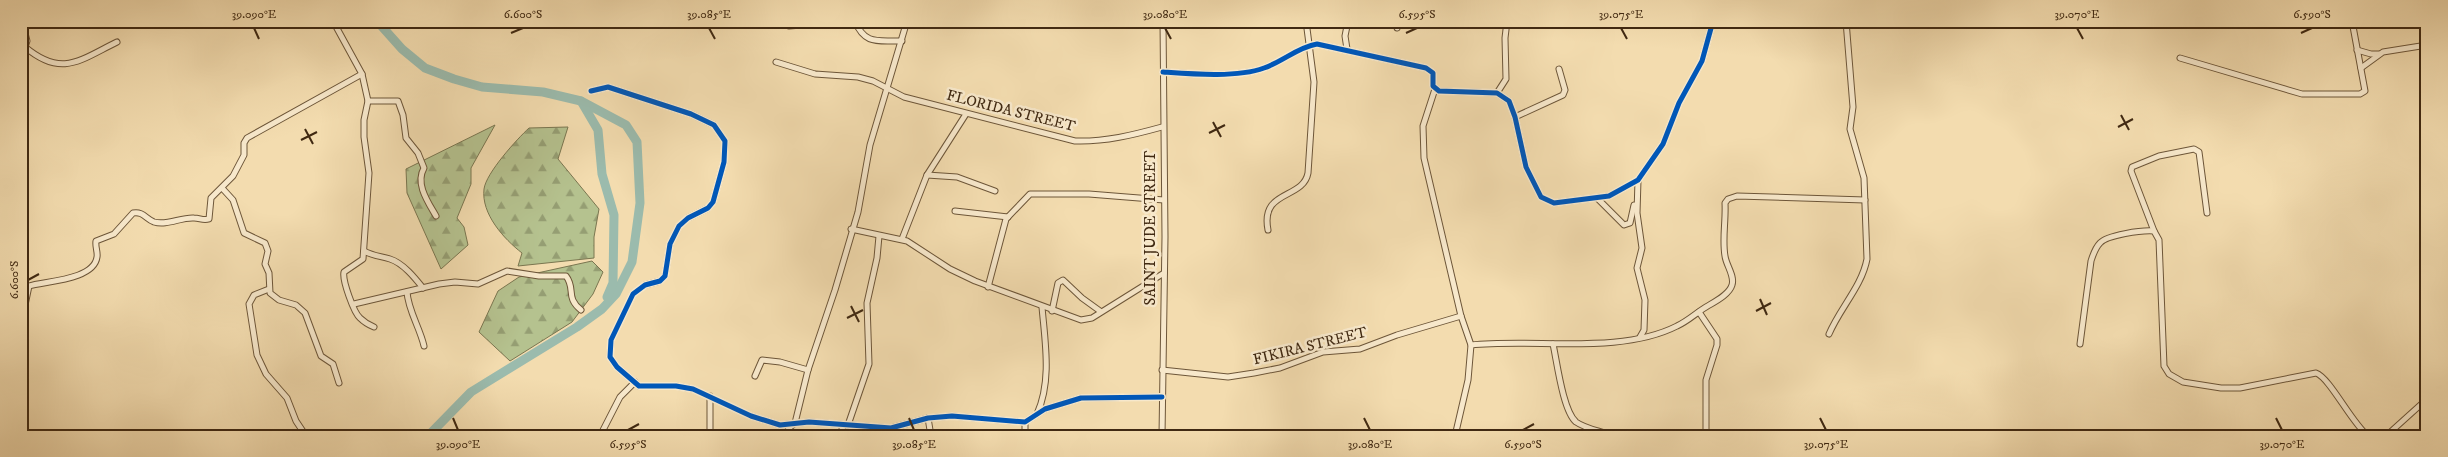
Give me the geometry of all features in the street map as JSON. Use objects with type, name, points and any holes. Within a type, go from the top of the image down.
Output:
[{"type":"street","points":[[22,21],[27,41],[23,49],[39,59],[61,65],[80,62],[117,42]]},
{"type":"street","points":[[333,21],[362,74],[368,101],[364,137],[368,164],[363,259],[348,269],[343,276],[343,283],[359,318],[374,327]]},
{"type":"street","points":[[790,26],[802,25],[805,21]]},
{"type":"street","points":[[855,21],[860,33],[868,40],[902,41]]},
{"type":"street","points":[[785,436],[789,428],[795,423],[808,370],[836,290],[851,229],[861,198],[868,154],[886,87],[907,21]]},
{"type":"street","name":"SAINT JUDE STREET","points":[[1161,435],[1164,273],[1163,21]]},
{"type":"street","points":[[1268,230],[1266,219],[1269,209],[1275,202],[1307,180],[1314,82],[1306,21]]},
{"type":"street","points":[[1347,49],[1345,36],[1348,21]]},
{"type":"street","points":[[1396,21],[1397,28]]},
{"type":"street","points":[[1497,93],[1506,79],[1505,38],[1507,21]]},
{"type":"street","points":[[1436,89],[1452,92],[1497,93],[1509,101],[1515,117],[1526,167],[1542,197],[1554,203],[1572,199],[1598,198],[1616,193],[1638,180],[1652,163],[1670,131],[1679,103],[1702,61],[1714,21]]},
{"type":"street","points":[[1830,334],[1838,314],[1865,269],[1867,259],[1864,178],[1850,129],[1853,100],[1846,21]]},
{"type":"street","points":[[2180,58],[2302,94],[2360,94],[2365,91],[2352,21]]},
{"type":"street","points":[[2358,50],[2371,54],[2380,54],[2427,44]]},
{"type":"street","points":[[1163,72],[1236,72],[1261,69],[1276,64],[1309,45],[1328,45],[1430,70],[1436,89],[1423,126],[1424,158],[1461,316],[1471,345],[1468,380],[1455,436]]},
{"type":"street","points":[[2361,68],[2380,54]]},
{"type":"street","name":"FLORIDA STREET","points":[[776,62],[815,74],[858,77],[886,87],[904,97],[966,114],[1037,129],[1075,141],[1092,142],[1118,138],[1162,127]]},
{"type":"street","points":[[1515,117],[1563,95],[1565,90],[1559,69]]},
{"type":"street","points":[[21,324],[26,292],[29,286],[50,284],[87,272],[98,256],[96,241],[114,234],[129,216],[137,212],[154,222],[162,223],[194,218],[207,220],[210,217],[211,198],[233,176],[244,155],[244,143],[247,138],[362,74]]},
{"type":"street","points":[[591,91],[608,87],[691,114],[714,125],[725,141],[724,162],[713,202],[708,208],[688,218],[679,226],[670,244],[666,276],[660,282],[645,285],[633,294],[611,340],[610,357],[617,367],[639,386],[684,387],[710,396],[750,416],[780,426],[795,423],[891,428],[928,418],[952,416],[1025,422],[1045,409],[1081,398],[1162,397]]},
{"type":"street","points":[[368,101],[398,101],[404,115],[406,138],[418,153],[424,168],[420,177],[423,192],[436,216]]},
{"type":"street","points":[[902,239],[927,175],[966,114]]},
{"type":"street","points":[[2207,213],[2199,152],[2194,149],[2147,160],[2132,167],[2130,171],[2159,240],[2164,361],[2169,374],[2183,382],[2221,388],[2240,388],[2316,373],[2326,380],[2345,411],[2368,436]]},
{"type":"street","points":[[927,175],[957,177],[995,190]]},
{"type":"street","points":[[1598,198],[1624,225],[1630,223],[1636,200],[1638,180]]},
{"type":"street","points":[[222,188],[234,200],[244,233],[265,243],[268,251],[266,264],[269,272],[269,289],[273,296],[296,305],[305,314],[321,356],[333,364],[339,383]]},
{"type":"street","points":[[988,287],[1008,217],[1027,195],[1034,193],[1097,194],[1164,200]]},
{"type":"street","points":[[1471,345],[1510,341],[1592,344],[1640,338],[1676,326],[1722,296],[1732,286],[1732,278],[1724,249],[1725,203],[1728,198],[1737,196],[1865,200]]},
{"type":"street","points":[[1636,200],[1642,248],[1637,268],[1645,300],[1644,330],[1640,338]]},
{"type":"street","points":[[955,211],[1008,217]]},
{"type":"street","points":[[851,229],[902,239],[915,245],[950,269],[988,287],[1081,320],[1092,318],[1100,311],[1164,273]]},
{"type":"street","points":[[2080,344],[2094,251],[2099,244],[2108,238],[2144,230],[2154,231]]},
{"type":"street","points":[[848,425],[869,364],[868,292],[877,258],[879,236]]},
{"type":"street","points":[[364,251],[377,258],[395,261],[423,288]]},
{"type":"street","points":[[354,304],[455,282],[478,284],[506,271],[539,276],[561,274],[568,278],[570,298],[573,304],[581,310]]},
{"type":"street","points":[[1052,310],[1058,283],[1063,280],[1082,298],[1100,311]]},
{"type":"street","points":[[269,289],[259,292],[250,299],[249,304],[253,322],[252,339],[266,374],[287,398],[296,421],[306,436]]},
{"type":"street","points":[[407,292],[407,301],[420,328],[424,346]]},
{"type":"street","points":[[1037,415],[1044,393],[1046,368],[1042,307]]},
{"type":"street","points":[[1699,312],[1717,339],[1717,345],[1706,380],[1706,436]]},
{"type":"street","name":"FIKIRA STREET","points":[[1162,370],[1228,376],[1254,373],[1280,368],[1323,352],[1360,350],[1397,335],[1461,316]]},
{"type":"street","points":[[1553,344],[1565,399],[1572,417],[1584,426],[1613,436]]},
{"type":"street","points":[[755,376],[762,360],[774,360],[808,370]]},
{"type":"street","points":[[600,436],[620,397],[635,382]]},
{"type":"street","points":[[710,396],[710,436]]},
{"type":"street","points":[[2386,436],[2427,399]]},
{"type":"street","points":[[928,418],[931,436]]},
{"type":"street","points":[[1025,422],[1025,436]]},
{"type":"street","points":[[842,425],[846,436]]},
{"type":"street","points":[[891,428],[893,436]]},
{"type":"street","points":[[658,436],[666,436]]},
{"type":"green space","points":[[495,125],[471,168],[471,184],[457,218],[464,227],[468,245],[441,269],[407,193],[406,169]]},
{"type":"green space","points":[[568,127],[558,159],[599,209],[594,237],[594,258],[518,266],[522,253],[501,233],[486,208],[484,189],[486,182],[503,157],[529,128]]},
{"type":"green space","points":[[592,261],[603,272],[593,294],[572,322],[510,361],[479,332],[498,291],[519,277]]},
{"type":"waterway","points":[[377,21],[402,49],[425,68],[482,87],[543,92],[581,101],[626,125],[637,142],[640,203],[632,262],[616,294],[602,309],[577,327],[471,392],[428,436]]},
{"type":"waterway","points":[[581,101],[598,130],[602,174],[614,215],[613,283],[607,297]]},
{"type":"cycle path","points":[[1163,72],[1228,74],[1253,71],[1271,65],[1303,48],[1317,44],[1426,68],[1433,73],[1433,86],[1439,91],[1497,93],[1509,101],[1515,117],[1526,167],[1541,197],[1554,203],[1609,196],[1638,180],[1663,144],[1679,103],[1702,61],[1713,21]]},
{"type":"cycle path","points":[[591,91],[608,87],[691,114],[714,125],[725,141],[724,162],[713,202],[708,208],[688,218],[679,226],[670,244],[665,276],[660,281],[645,285],[633,294],[611,340],[610,357],[617,367],[639,386],[676,386],[693,389],[751,416],[780,425],[809,422],[891,428],[928,418],[952,416],[1025,422],[1045,409],[1081,398],[1162,397]]}]
